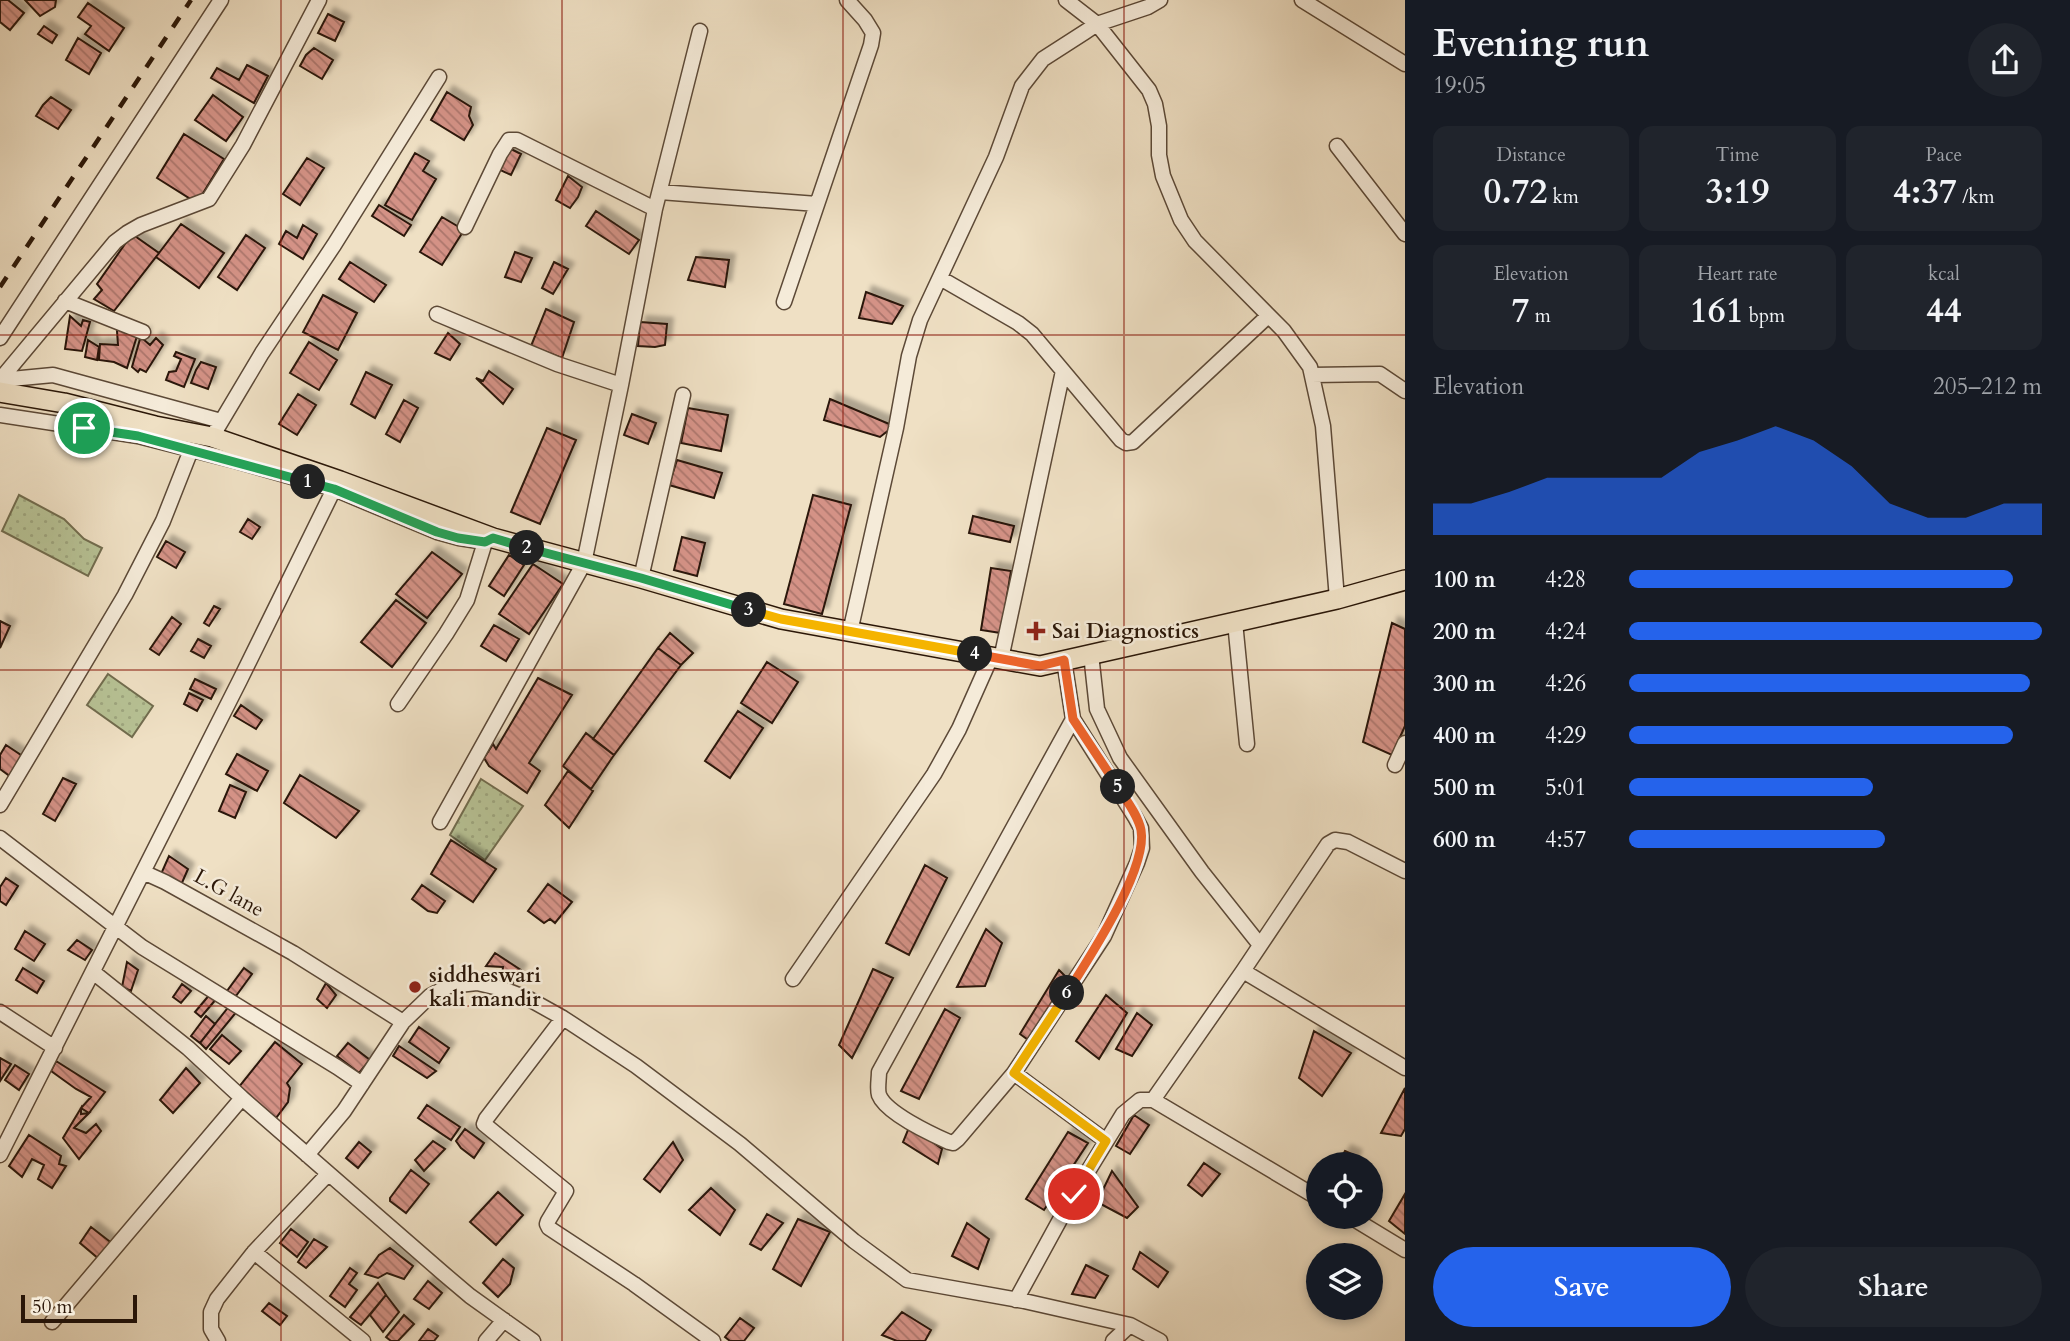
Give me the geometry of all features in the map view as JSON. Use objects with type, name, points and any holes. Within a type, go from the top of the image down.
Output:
[{"type":"main road","points":[[0,392],[64,403],[155,426],[217,429],[337,485],[489,540],[641,578],[781,619],[1040,666],[1337,599],[1405,580]]},
{"type":"street","points":[[0,338],[221,0]]},
{"type":"street","points":[[0,380],[115,242],[141,225],[209,199],[243,145],[319,0]]},
{"type":"street","points":[[784,302],[871,44],[873,33],[847,0]]},
{"type":"street","points":[[1066,0],[1097,24],[1149,90],[1155,104],[1159,127],[1159,155],[1163,176],[1181,220],[1195,241],[1290,340],[1310,368],[1323,426],[1337,599]]},
{"type":"street","points":[[850,632],[896,428],[909,356],[920,320],[996,157],[1022,86],[1043,59],[1097,24],[1160,0]]},
{"type":"street","points":[[1302,0],[1405,64]]},
{"type":"street","points":[[440,822],[584,564],[654,209],[700,31]]},
{"type":"street","points":[[0,380],[53,375],[217,429],[262,352],[321,265],[439,77]]},
{"type":"street","points":[[465,227],[509,140],[517,140],[654,209]]},
{"type":"street","points":[[1337,146],[1405,234]]},
{"type":"street","points":[[660,192],[817,204]]},
{"type":"street","points":[[940,278],[1018,323],[1032,334],[1126,443],[1132,443],[1268,316]]},
{"type":"street","points":[[65,300],[143,332]]},
{"type":"street","points":[[438,314],[557,364],[621,385]]},
{"type":"street","points":[[793,979],[934,774],[996,658],[1063,370]]},
{"type":"street","points":[[1312,374],[1380,374],[1405,391]]},
{"type":"street","points":[[641,578],[683,395]]},
{"type":"street","points":[[0,415],[138,436],[337,485],[0,1155]]},
{"type":"street","points":[[0,805],[125,595],[163,521],[191,450]]},
{"type":"street","points":[[398,704],[467,600],[489,540]]},
{"type":"street","points":[[1235,622],[1247,744]]},
{"type":"street","points":[[1091,654],[1097,709],[1120,758],[1260,945]]},
{"type":"street","points":[[1064,660],[1073,719],[1141,828],[1142,848],[1138,863],[1104,936],[1014,1073],[953,1143],[895,1113],[878,1093],[879,1072],[1073,719]]},
{"type":"street","points":[[1395,765],[1405,743]]},
{"type":"street","points":[[0,838],[142,947],[362,1084]]},
{"type":"street","points":[[1153,1100],[1328,844],[1335,840],[1348,842],[1405,871]]},
{"type":"street","name":"L.G lane","points":[[143,872],[165,881],[293,953],[403,1022]]},
{"type":"street","points":[[1243,971],[1405,1068]]},
{"type":"street","points":[[93,972],[188,1048],[444,1275],[533,1341]]},
{"type":"street","points":[[307,1155],[344,1111],[403,1022],[430,996],[449,986],[477,983],[529,999],[636,1066],[708,1119],[854,1241],[907,1280],[1130,1325],[1160,1341]]},
{"type":"street","points":[[0,1012],[55,1048]]},
{"type":"street","points":[[563,1018],[484,1124],[566,1191],[548,1221],[549,1228],[634,1284],[713,1341]]},
{"type":"street","points":[[1014,1073],[1106,1141]]},
{"type":"street","points":[[52,1322],[242,1098]]},
{"type":"street","points":[[1016,1300],[1106,1141],[1123,1114],[1140,1100],[1153,1100],[1306,1191]]},
{"type":"street","points":[[218,1341],[211,1329],[211,1312],[217,1299],[254,1252],[328,1174]]},
{"type":"street","points":[[1370,1229],[1405,1250]]},
{"type":"street","points":[[254,1252],[363,1341]]},
{"type":"street","points":[[486,1341],[504,1320]]},
{"type":"street","points":[[1113,1341],[1130,1325]]},
{"type":"green space","points":[[19,495],[64,519],[84,539],[102,548],[88,576],[2,531]]},
{"type":"green space","points":[[108,674],[153,706],[132,737],[87,705]]},
{"type":"green space","points":[[481,779],[523,806],[485,860],[450,835]]},
{"type":"building","points":[[0,0],[8,0],[24,13],[10,30],[0,22]]},
{"type":"building","points":[[25,0],[56,0],[55,7],[40,16]]},
{"type":"building","points":[[88,3],[124,28],[109,51],[85,34],[91,26],[78,17]]},
{"type":"building","points":[[328,14],[344,22],[335,41],[318,33]]},
{"type":"building","points":[[44,26],[57,35],[52,43],[38,34]]},
{"type":"building","points":[[78,38],[101,53],[89,74],[66,60]]},
{"type":"building","points":[[314,48],[333,60],[322,79],[300,66]]},
{"type":"building","points":[[247,65],[268,76],[254,103],[211,78],[217,68],[239,80]]},
{"type":"building","points":[[447,92],[471,107],[469,116],[473,125],[464,140],[431,120]]},
{"type":"building","points":[[213,95],[243,117],[226,141],[195,120]]},
{"type":"building","points":[[51,97],[71,110],[58,129],[36,116]]},
{"type":"building","points":[[184,134],[224,159],[197,203],[157,178]]},
{"type":"building","points":[[507,147],[521,154],[511,175],[498,169]]},
{"type":"building","points":[[415,153],[429,161],[423,171],[436,179],[412,220],[385,205]]},
{"type":"building","points":[[307,158],[324,168],[300,205],[283,194]]},
{"type":"building","points":[[568,176],[582,187],[570,208],[556,200]]},
{"type":"building","points":[[379,205],[411,225],[404,236],[372,216]]},
{"type":"building","points":[[596,211],[639,240],[629,254],[586,226]]},
{"type":"building","points":[[442,217],[464,230],[442,265],[420,252]]},
{"type":"building","points":[[181,224],[224,253],[199,288],[156,257]]},
{"type":"building","points":[[303,225],[317,234],[303,259],[279,244],[286,231],[297,238]]},
{"type":"building","points":[[132,234],[159,253],[114,311],[94,299],[102,290],[97,284]]},
{"type":"building","points":[[246,235],[265,248],[237,290],[218,277]]},
{"type":"building","points":[[515,252],[532,258],[521,282],[505,277]]},
{"type":"building","points":[[696,257],[729,260],[725,287],[688,280]]},
{"type":"building","points":[[350,262],[386,285],[374,302],[339,279]]},
{"type":"building","points":[[554,262],[568,269],[553,294],[542,288]]},
{"type":"building","points":[[866,292],[903,306],[892,324],[859,318]]},
{"type":"building","points":[[323,295],[357,313],[338,350],[303,332]]},
{"type":"building","points":[[546,309],[574,322],[562,358],[531,346]]},
{"type":"building","points":[[70,316],[81,326],[83,320],[90,322],[82,351],[65,349]]},
{"type":"building","points":[[640,322],[667,324],[665,345],[638,346]]},
{"type":"building","points":[[121,326],[137,336],[127,368],[114,362],[99,360],[100,344],[118,345],[117,331]]},
{"type":"building","points":[[145,332],[143,339],[150,345],[156,338],[163,345],[146,372],[140,369],[138,372],[132,367],[140,339]]},
{"type":"building","points":[[448,333],[460,344],[450,360],[435,353]]},
{"type":"building","points":[[88,340],[99,347],[97,360],[85,357]]},
{"type":"building","points":[[309,342],[337,360],[319,390],[290,373]]},
{"type":"building","points":[[176,352],[195,359],[184,387],[166,380],[169,372],[176,371],[181,359],[174,356]]},
{"type":"building","points":[[201,362],[216,367],[208,389],[191,383]]},
{"type":"building","points":[[489,371],[513,389],[503,404],[476,378],[483,381]]},
{"type":"building","points":[[366,372],[392,385],[375,418],[351,404]]},
{"type":"building","points":[[298,394],[316,405],[297,435],[279,424]]},
{"type":"building","points":[[830,399],[894,426],[880,437],[824,420]]},
{"type":"building","points":[[404,400],[418,408],[400,442],[386,434]]},
{"type":"building","points":[[688,408],[728,415],[721,451],[681,443]]},
{"type":"building","points":[[632,414],[656,423],[648,444],[624,435]]},
{"type":"building","points":[[547,428],[576,440],[540,524],[511,512]]},
{"type":"building","points":[[677,460],[722,473],[714,498],[669,485]]},
{"type":"building","points":[[813,495],[851,505],[822,614],[784,604]]},
{"type":"building","points":[[973,516],[1014,526],[1010,542],[969,533]]},
{"type":"building","points":[[248,519],[260,527],[252,539],[240,532]]},
{"type":"building","points":[[682,537],[705,543],[697,576],[674,570]]},
{"type":"building","points":[[166,541],[185,552],[176,568],[157,557]]},
{"type":"building","points":[[432,552],[462,574],[427,618],[396,594]]},
{"type":"building","points":[[509,555],[524,565],[504,596],[489,586]]},
{"type":"building","points":[[533,564],[563,584],[529,634],[499,614]]},
{"type":"building","points":[[991,568],[1011,571],[1001,633],[981,630]]},
{"type":"building","points":[[396,600],[426,623],[392,667],[361,642]]},
{"type":"building","points":[[214,606],[220,609],[209,626],[204,623]]},
{"type":"building","points":[[172,617],[181,624],[159,655],[150,649]]},
{"type":"building","points":[[0,621],[10,626],[0,648]]},
{"type":"building","points":[[1392,623],[1405,629],[1405,726],[1392,755],[1363,742]]},
{"type":"building","points":[[494,625],[519,639],[506,661],[481,646]]},
{"type":"building","points":[[670,633],[693,653],[681,665],[658,648]]},
{"type":"building","points":[[198,639],[211,646],[204,658],[191,651]]},
{"type":"building","points":[[658,648],[681,665],[614,755],[593,739]]},
{"type":"building","points":[[767,662],[798,682],[772,723],[741,703]]},
{"type":"building","points":[[538,678],[572,695],[529,763],[540,771],[527,793],[489,766],[484,758],[493,744],[496,749]]},
{"type":"building","points":[[195,679],[216,689],[211,699],[190,689]]},
{"type":"building","points":[[189,693],[203,700],[197,711],[184,704]]},
{"type":"building","points":[[241,705],[262,720],[256,729],[234,716]]},
{"type":"building","points":[[738,711],[763,728],[730,778],[705,761]]},
{"type":"building","points":[[586,733],[614,755],[591,789],[563,766]]},
{"type":"building","points":[[6,745],[24,757],[11,777],[0,769],[0,755]]},
{"type":"building","points":[[237,754],[268,771],[257,791],[226,774]]},
{"type":"building","points":[[568,771],[593,791],[569,828],[545,805]]},
{"type":"building","points":[[300,775],[359,811],[336,838],[284,803]]},
{"type":"building","points":[[63,778],[76,784],[55,821],[43,814]]},
{"type":"building","points":[[230,785],[246,792],[235,818],[219,811]]},
{"type":"building","points":[[451,840],[496,869],[473,902],[431,874]]},
{"type":"building","points":[[169,856],[188,869],[181,885],[161,874]]},
{"type":"building","points":[[925,865],[947,878],[909,955],[886,943]]},
{"type":"building","points":[[6,878],[18,886],[6,905],[0,901],[0,887]]},
{"type":"building","points":[[548,884],[572,902],[555,923],[550,919],[544,923],[528,911]]},
{"type":"building","points":[[422,885],[445,901],[437,913],[428,911],[412,899]]},
{"type":"building","points":[[986,929],[1002,943],[985,986],[957,987]]},
{"type":"building","points":[[25,931],[45,944],[34,961],[15,949]]},
{"type":"building","points":[[77,940],[92,950],[85,960],[68,950]]},
{"type":"building","points":[[495,953],[521,970],[513,983],[502,976],[503,967],[486,966]]},
{"type":"building","points":[[127,962],[138,970],[131,991],[122,987]]},
{"type":"building","points":[[23,968],[44,981],[37,993],[16,980]]},
{"type":"building","points":[[244,968],[252,974],[236,996],[227,991]]},
{"type":"building","points":[[873,969],[893,978],[852,1058],[839,1045]]},
{"type":"building","points":[[1059,970],[1067,978],[1031,1042],[1020,1034]]},
{"type":"building","points":[[326,983],[336,995],[327,1008],[317,999]]},
{"type":"building","points":[[182,984],[191,991],[181,1003],[173,997]]},
{"type":"building","points":[[211,993],[217,998],[201,1017],[195,1012]]},
{"type":"building","points":[[1106,995],[1127,1013],[1099,1059],[1076,1041]]},
{"type":"building","points":[[230,1005],[238,1010],[206,1049],[200,1043]]},
{"type":"building","points":[[945,1009],[960,1018],[919,1099],[901,1091]]},
{"type":"building","points":[[1137,1013],[1152,1025],[1132,1056],[1116,1049]]},
{"type":"building","points":[[206,1016],[215,1024],[200,1043],[191,1036]]},
{"type":"building","points":[[419,1027],[449,1048],[439,1063],[409,1042]]},
{"type":"building","points":[[1314,1031],[1351,1053],[1322,1096],[1299,1078]]},
{"type":"building","points":[[222,1035],[241,1051],[229,1064],[210,1049]]},
{"type":"building","points":[[275,1042],[302,1064],[287,1083],[290,1088],[288,1102],[276,1118],[238,1088]]},
{"type":"building","points":[[348,1043],[370,1060],[359,1073],[337,1056]]},
{"type":"building","points":[[399,1046],[436,1071],[427,1078],[393,1056]]},
{"type":"building","points":[[0,1058],[11,1064],[0,1081]]},
{"type":"building","points":[[56,1061],[105,1092],[89,1113],[81,1108],[91,1097],[51,1071]]},
{"type":"building","points":[[15,1065],[29,1074],[19,1090],[5,1080]]},
{"type":"building","points":[[186,1068],[200,1083],[173,1113],[160,1100]]},
{"type":"building","points":[[1405,1088],[1405,1129],[1401,1136],[1381,1133]]},
{"type":"building","points":[[427,1105],[460,1127],[451,1140],[418,1118]]},
{"type":"building","points":[[81,1108],[81,1114],[89,1113],[74,1128],[86,1133],[96,1124],[101,1131],[79,1159],[63,1138]]},
{"type":"building","points":[[1134,1115],[1149,1125],[1130,1154],[1116,1146]]},
{"type":"building","points":[[910,1125],[942,1149],[938,1164],[903,1142]]},
{"type":"building","points":[[465,1129],[484,1143],[474,1158],[456,1141]]},
{"type":"building","points":[[1068,1132],[1088,1143],[1044,1210],[1026,1199]]},
{"type":"building","points":[[29,1135],[61,1156],[59,1164],[66,1166],[52,1188],[38,1179],[44,1165],[32,1159],[22,1177],[9,1166]]},
{"type":"building","points":[[433,1141],[445,1149],[424,1171],[415,1160]]},
{"type":"building","points":[[359,1142],[371,1152],[358,1168],[346,1158]]},
{"type":"building","points":[[673,1142],[683,1160],[660,1192],[644,1179]]},
{"type":"building","points":[[1204,1163],[1220,1174],[1202,1196],[1188,1185]]},
{"type":"building","points":[[411,1170],[429,1184],[406,1213],[390,1201],[390,1198]]},
{"type":"building","points":[[1112,1171],[1138,1207],[1127,1218],[1097,1202]]},
{"type":"building","points":[[711,1188],[735,1210],[720,1235],[689,1210]]},
{"type":"building","points":[[498,1192],[523,1215],[496,1245],[470,1222]]},
{"type":"building","points":[[1405,1194],[1405,1234],[1389,1221]]},
{"type":"building","points":[[767,1214],[783,1223],[761,1250],[750,1244]]},
{"type":"building","points":[[798,1219],[830,1232],[801,1286],[773,1269]]},
{"type":"building","points":[[967,1223],[989,1239],[978,1269],[952,1256]]},
{"type":"building","points":[[91,1227],[113,1244],[99,1259],[80,1243]]},
{"type":"building","points":[[291,1229],[308,1242],[297,1257],[280,1243]]},
{"type":"building","points":[[314,1239],[327,1247],[306,1268],[298,1262]]},
{"type":"building","points":[[390,1248],[413,1266],[404,1279],[387,1273],[378,1278],[365,1274],[379,1255]]},
{"type":"building","points":[[1140,1252],[1168,1272],[1158,1287],[1133,1269]]},
{"type":"building","points":[[503,1259],[514,1268],[510,1284],[498,1297],[483,1283]]},
{"type":"building","points":[[1086,1265],[1108,1276],[1095,1298],[1072,1294]]},
{"type":"building","points":[[350,1268],[357,1273],[349,1284],[357,1290],[345,1307],[330,1296]]},
{"type":"building","points":[[428,1281],[442,1293],[429,1309],[414,1299]]},
{"type":"building","points":[[378,1283],[386,1295],[361,1325],[350,1317]]},
{"type":"building","points":[[386,1295],[399,1312],[383,1332],[370,1315]]},
{"type":"building","points":[[269,1303],[287,1316],[280,1325],[262,1311]]},
{"type":"building","points":[[902,1312],[931,1330],[925,1341],[897,1341],[882,1335]]},
{"type":"building","points":[[404,1315],[414,1324],[398,1341],[391,1341],[386,1337]]},
{"type":"building","points":[[740,1318],[754,1328],[744,1341],[730,1341],[725,1337]]},
{"type":"building","points":[[428,1329],[438,1336],[434,1341],[419,1341]]},
{"type":"railway","points":[[0,287],[191,0]]},
{"type":"place","name":"Sai Diagnostics","points":[[1036,631]]},
{"type":"place","name":"siddheswari kali mandir","points":[[415,987]]},
{"type":"route","points":[[84,428],[138,436],[236,461],[334,489],[437,532],[485,542],[493,538],[781,619],[1040,666],[1064,660],[1073,719],[1116,783],[1141,828],[1142,848],[1138,863],[1104,936],[1014,1073],[1106,1141],[1074,1194]]}]
